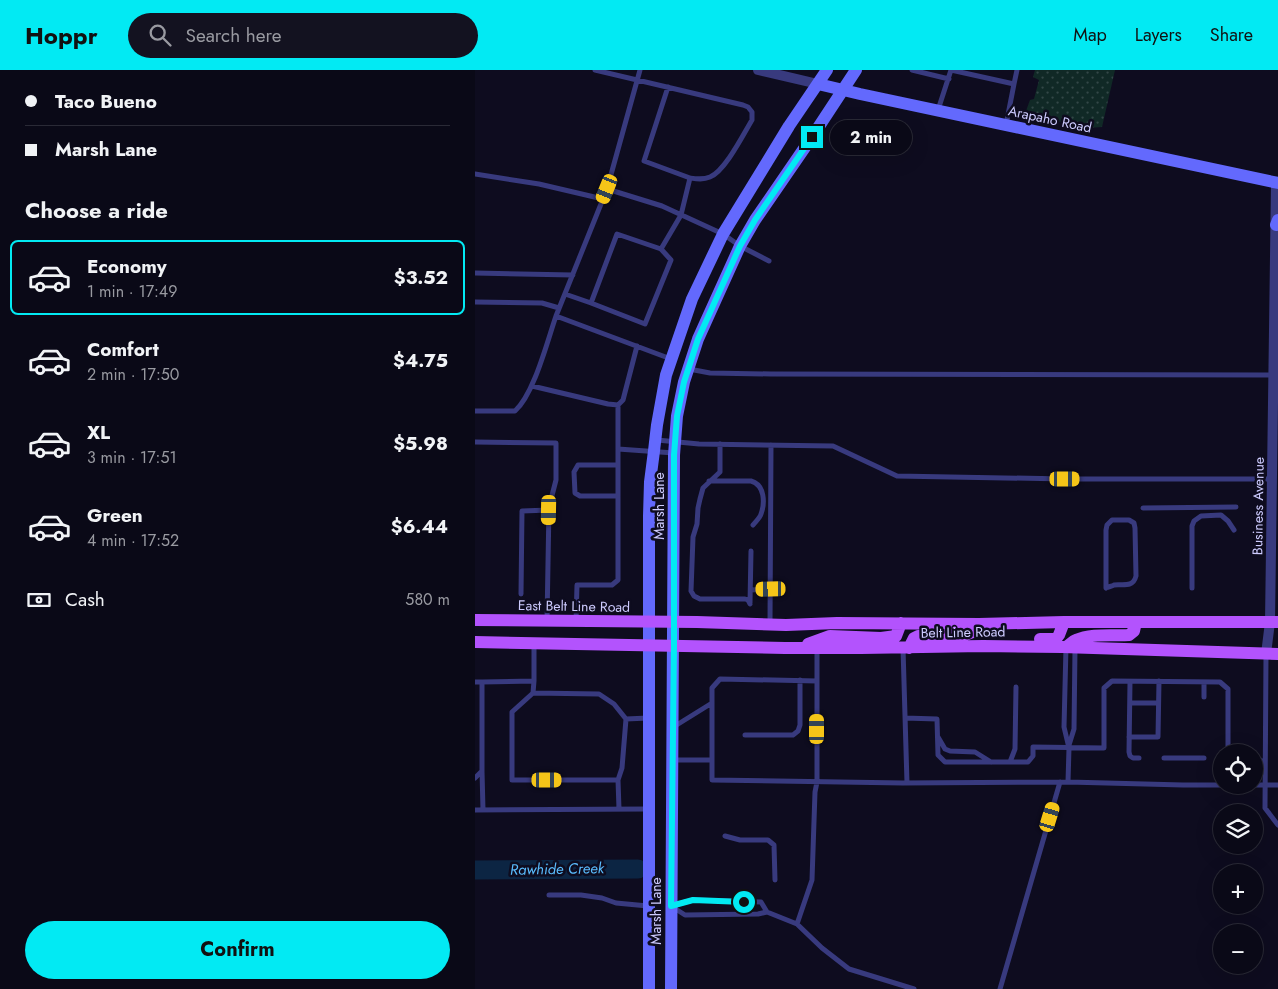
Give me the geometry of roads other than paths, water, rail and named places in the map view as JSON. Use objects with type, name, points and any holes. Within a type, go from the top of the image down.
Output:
[{"type":"main road","name":"Marsh Lane","points":[[649,989],[649,516],[650,482],[667,375],[692,299],[723,234],[789,126],[827,70]]},
{"type":"main road","name":"Marsh Lane","points":[[671,989],[674,448],[677,416],[684,382],[698,339],[740,246],[755,220],[856,70]]},
{"type":"main road","name":"Arapaho Road","points":[[818,84],[843,91],[1277,184]]},
{"type":"main road","name":"East Belt Line Road","points":[[475,620],[673,622]]},
{"type":"main road","name":"Belt Line Road","points":[[673,622],[786,625],[837,622],[979,624],[1274,622]]},
{"type":"main road","points":[[991,646],[1005,641],[1031,638],[1056,639],[1064,622]]},
{"type":"main road","points":[[1071,647],[1076,640],[1084,638],[1129,635],[1134,632],[1136,622]]},
{"type":"main road","points":[[799,648],[830,636],[881,638],[896,636],[901,623]]},
{"type":"main road","points":[[906,648],[918,636],[965,635],[973,632],[979,624]]},
{"type":"main road","points":[[475,642],[648,646]]},
{"type":"main road","name":"Belt Line Road","points":[[648,646],[799,648],[1071,647],[1272,654]]},
{"type":"main road","points":[[648,906],[671,906]]},
{"type":"street","points":[[758,70],[818,84]]},
{"type":"street","name":"Business Avenue","points":[[1272,654],[1275,500],[1272,479],[1276,376],[1277,184]]},
{"type":"lane","points":[[595,70],[669,87],[748,107],[752,112],[752,120],[723,167],[709,178],[690,178],[644,161],[669,87]]},
{"type":"lane","points":[[475,411],[515,411],[520,407],[532,386],[559,308],[607,189],[640,70]]},
{"type":"lane","points":[[912,70],[949,79]]},
{"type":"lane","points":[[938,111],[951,70],[1014,84]]},
{"type":"lane","points":[[1006,125],[1017,70]]},
{"type":"lane","points":[[475,174],[539,184],[603,199]]},
{"type":"lane","points":[[661,249],[681,215],[690,178]]},
{"type":"lane","points":[[607,189],[662,206],[723,234],[740,246],[769,261]]},
{"type":"lane","points":[[565,294],[591,302],[645,324],[671,260],[661,249],[617,234],[591,302]]},
{"type":"lane","points":[[475,273],[573,275]]},
{"type":"lane","points":[[475,302],[542,302],[559,308]]},
{"type":"lane","points":[[556,316],[672,360]]},
{"type":"lane","points":[[576,620],[577,585],[612,585],[617,580],[618,405],[623,400],[637,346]]},
{"type":"lane","points":[[688,369],[710,373],[771,374],[1276,376]]},
{"type":"lane","points":[[532,386],[618,405]]},
{"type":"lane","points":[[475,442],[556,443],[556,480],[549,510],[547,620]]},
{"type":"lane","points":[[618,449],[655,446],[674,448],[720,444],[833,446],[897,476],[1065,479],[1272,479]]},
{"type":"lane","points":[[720,444],[720,472],[703,488],[693,537],[691,591],[694,596],[700,599],[745,599],[751,604],[751,551]]},
{"type":"lane","points":[[771,445],[771,624]]},
{"type":"lane","points":[[655,446],[674,448]]},
{"type":"lane","points":[[618,465],[578,465],[574,472],[575,493],[580,496],[618,496]]},
{"type":"lane","points":[[709,481],[751,481],[761,486],[763,507],[761,516],[753,525]]},
{"type":"lane","points":[[1143,508],[1236,507]]},
{"type":"lane","points":[[521,594],[522,511],[549,510]]},
{"type":"lane","points":[[1192,588],[1192,526],[1194,521],[1201,516],[1221,515],[1234,530]]},
{"type":"lane","points":[[1112,520],[1129,520],[1134,523],[1135,528],[1135,581],[1131,584],[1113,585],[1106,588],[1107,525],[1112,520]]},
{"type":"lane","points":[[751,590],[771,589]]},
{"type":"lane","points":[[533,693],[534,644]]},
{"type":"lane","points":[[1069,782],[1069,748],[1064,727],[1071,647]]},
{"type":"lane","points":[[1069,748],[1074,729],[1071,647]]},
{"type":"lane","points":[[797,924],[813,880],[815,792],[817,782],[817,648]]},
{"type":"lane","points":[[906,648],[905,718],[907,783]]},
{"type":"lane","name":"Business Avenue","points":[[1272,654],[1265,763],[1265,808],[1278,825]]},
{"type":"lane","points":[[817,681],[720,678],[712,688],[712,780],[907,783],[1069,782],[1278,786]]},
{"type":"lane","points":[[745,735],[793,735],[798,731],[800,725],[800,680]]},
{"type":"lane","points":[[475,682],[534,681]]},
{"type":"lane","points":[[905,718],[937,719],[938,755],[945,762],[1028,762],[1033,756],[1033,747],[1103,748],[1104,688],[1112,681],[1220,682],[1227,689],[1228,744]]},
{"type":"lane","points":[[1129,737],[1158,737],[1159,681]]},
{"type":"lane","points":[[482,682],[483,810]]},
{"type":"lane","points":[[1130,682],[1130,756],[1139,758]]},
{"type":"lane","points":[[1204,682],[1204,696]]},
{"type":"lane","points":[[1010,762],[1015,749],[1016,687]]},
{"type":"lane","points":[[618,780],[512,780],[512,712],[533,693],[599,694],[614,704],[626,719],[622,768],[618,780],[619,810]]},
{"type":"lane","points":[[1130,703],[1158,703]]},
{"type":"lane","points":[[673,728],[712,704]]},
{"type":"lane","points":[[626,719],[648,718]]},
{"type":"lane","points":[[937,736],[945,749],[975,752],[991,762]]},
{"type":"lane","points":[[1164,758],[1204,758]]},
{"type":"lane","points":[[672,760],[712,760]]},
{"type":"lane","points":[[475,778],[482,771]]},
{"type":"lane","points":[[1000,989],[1060,782]]},
{"type":"lane","points":[[475,810],[648,810]]},
{"type":"lane","points":[[725,836],[739,840],[768,840],[774,845],[775,880]]},
{"type":"lane","points":[[549,895],[581,895],[601,898],[616,903],[648,906]]},
{"type":"lane","points":[[671,906],[693,900],[761,902],[767,912]]},
{"type":"lane","points":[[671,906],[685,915],[758,914],[767,912],[797,924],[821,948],[849,969],[914,989]]},
{"type":"waterway","name":"Rawhide Creek","points":[[475,870],[638,869]]}]
